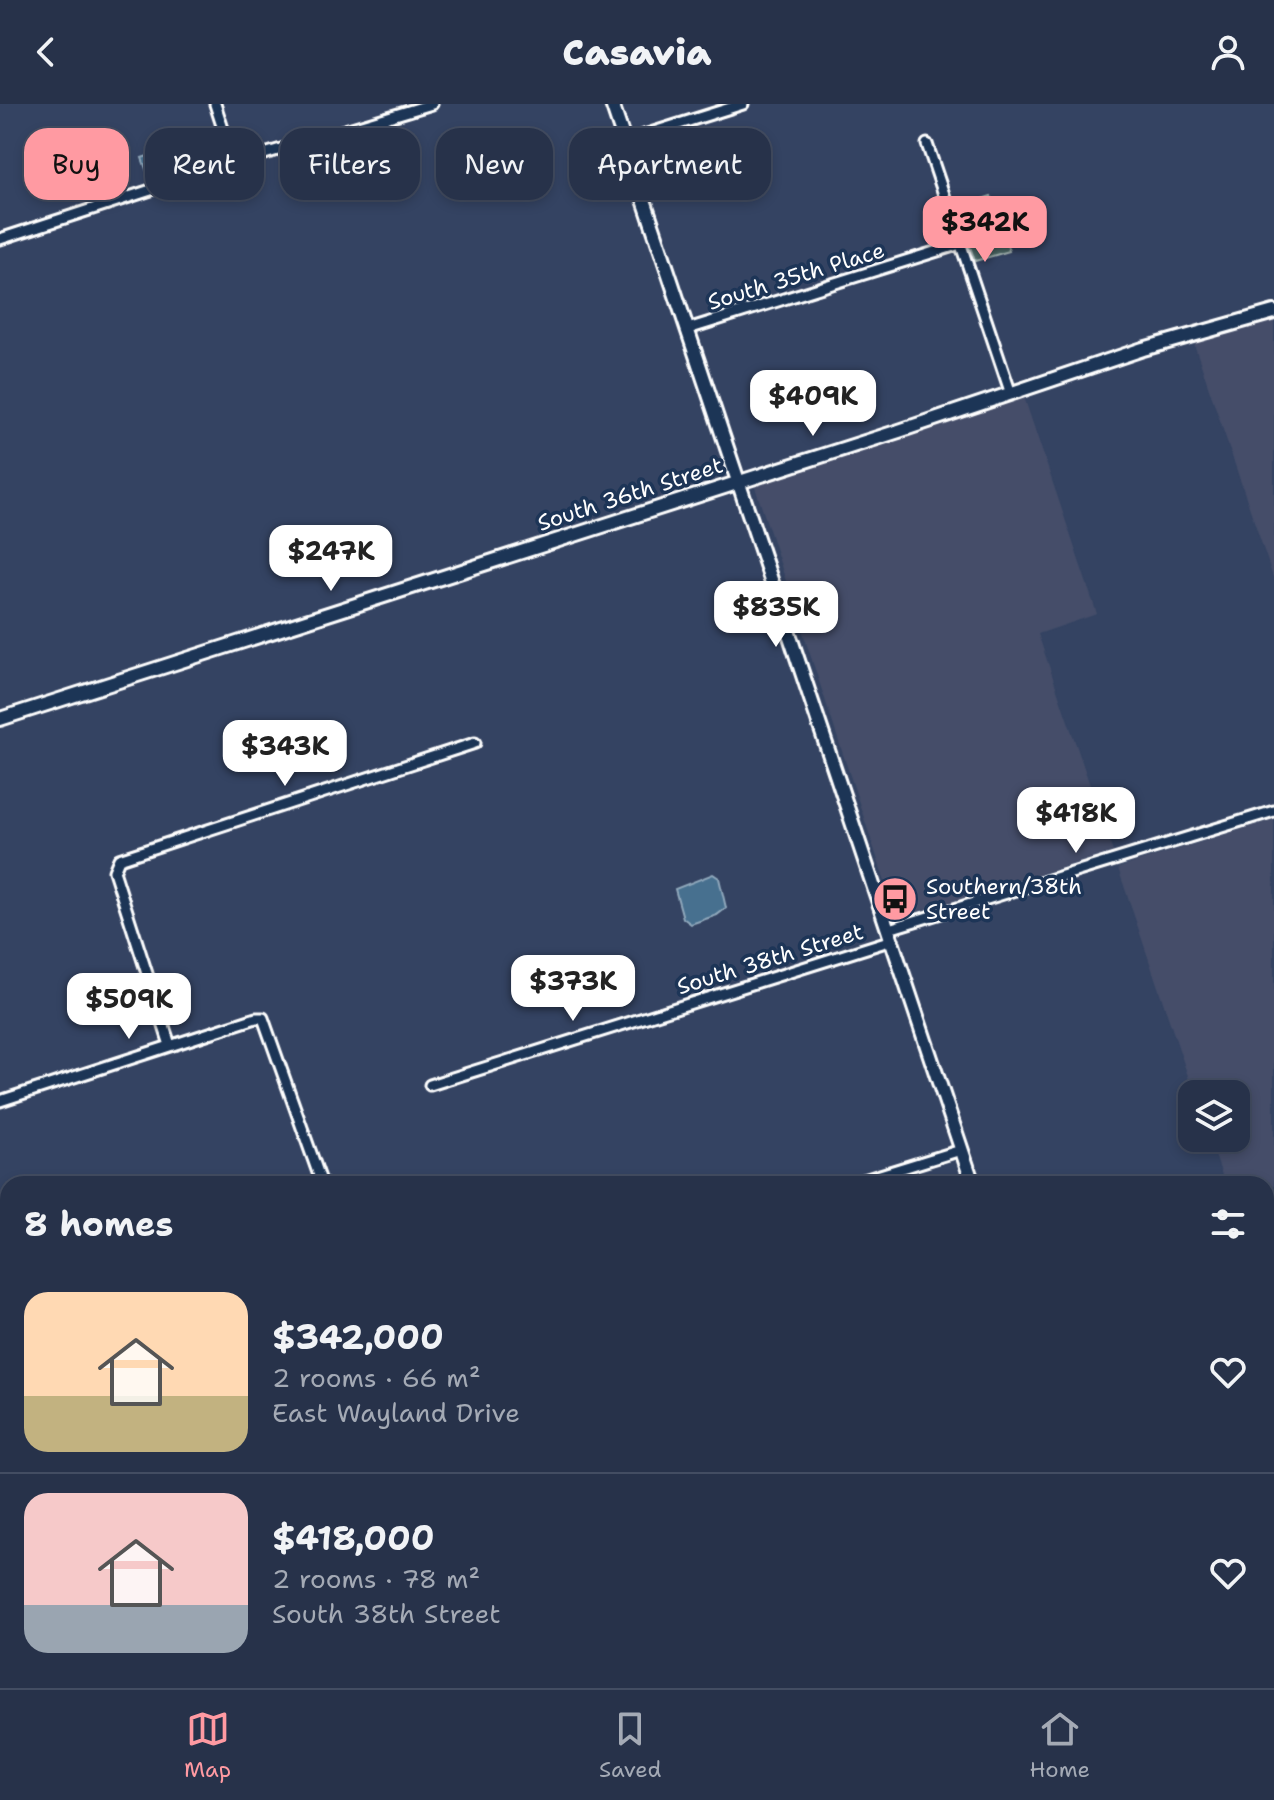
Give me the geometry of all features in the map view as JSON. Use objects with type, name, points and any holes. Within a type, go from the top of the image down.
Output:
[{"type":"street","points":[[215,104],[223,128]]},
{"type":"street","points":[[264,154],[432,104]]},
{"type":"street","points":[[612,104],[620,128]]},
{"type":"street","points":[[666,128],[743,104]]},
{"type":"street","points":[[927,144],[1011,394]]},
{"type":"street","points":[[0,239],[145,192]]},
{"type":"street","points":[[645,200],[970,1176]]},
{"type":"street","name":"South 35th Place","points":[[688,329],[960,244]]},
{"type":"street","name":"South 36th Street","points":[[0,719],[1143,349],[1274,312]]},
{"type":"street","points":[[170,1045],[114,871],[119,859],[475,743]]},
{"type":"street","name":"South 38th Street","points":[[430,1085],[1274,811]]},
{"type":"street","points":[[0,1101],[263,1018],[319,1176]]},
{"type":"street","points":[[877,1176],[961,1150]]},
{"type":"shaded area","points":[[1274,315],[1274,580],[1193,341]]},
{"type":"shaded area","points":[[1024,397],[1097,614],[1038,634],[1113,852],[903,916],[894,909],[755,487],[763,478]]},
{"type":"shaded area","points":[[1274,819],[1274,1176],[1222,1176],[1214,1152],[1250,1152],[1250,1080],[1189,1080],[1118,868]]},
{"type":"shaded area","points":[[713,874],[719,878],[726,908],[717,915],[691,924],[683,918],[675,889]]},
{"type":"green space","points":[[991,196],[1009,251],[975,261],[957,207]]},
{"type":"place","name":"Southern/38th Street","points":[[895,899]]}]
